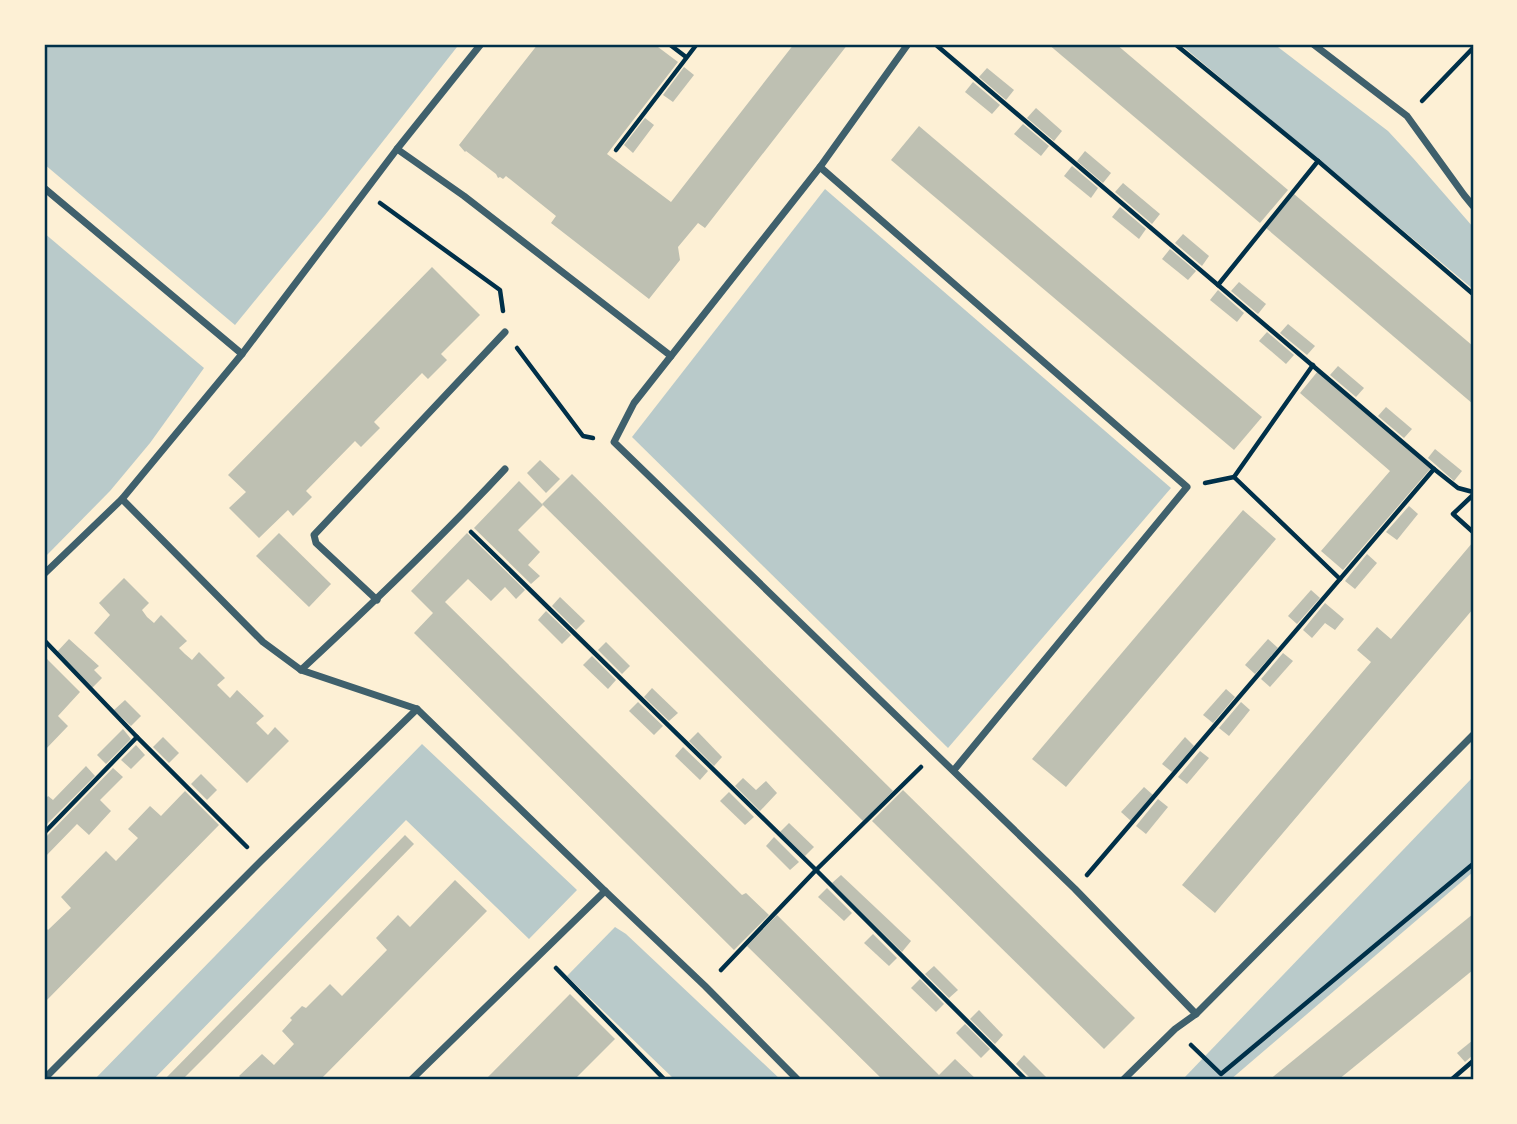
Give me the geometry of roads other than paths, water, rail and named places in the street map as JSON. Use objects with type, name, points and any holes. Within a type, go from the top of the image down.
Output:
[{"type":"street","points":[[44,574],[122,499],[242,354],[480,44]]},
{"type":"street","points":[[908,44],[820,167],[634,403],[614,442],[1076,889],[1196,1014]]},
{"type":"street","points":[[1313,44],[1407,116],[1473,206]]},
{"type":"street","points":[[397,149],[464,196],[671,356]]},
{"type":"street","points":[[820,167],[1187,487],[954,770]]},
{"type":"street","points":[[44,188],[242,354]]},
{"type":"street","points":[[377,600],[316,543],[314,535],[505,332]]},
{"type":"street","points":[[301,670],[377,600],[505,470]]},
{"type":"street","points":[[122,499],[263,642],[301,670],[417,709],[705,986],[798,1080]]},
{"type":"street","points":[[44,1079],[417,709]]},
{"type":"street","points":[[1125,1080],[1175,1029],[1196,1014],[1473,735]]},
{"type":"street","points":[[411,1080],[605,891]]}]
